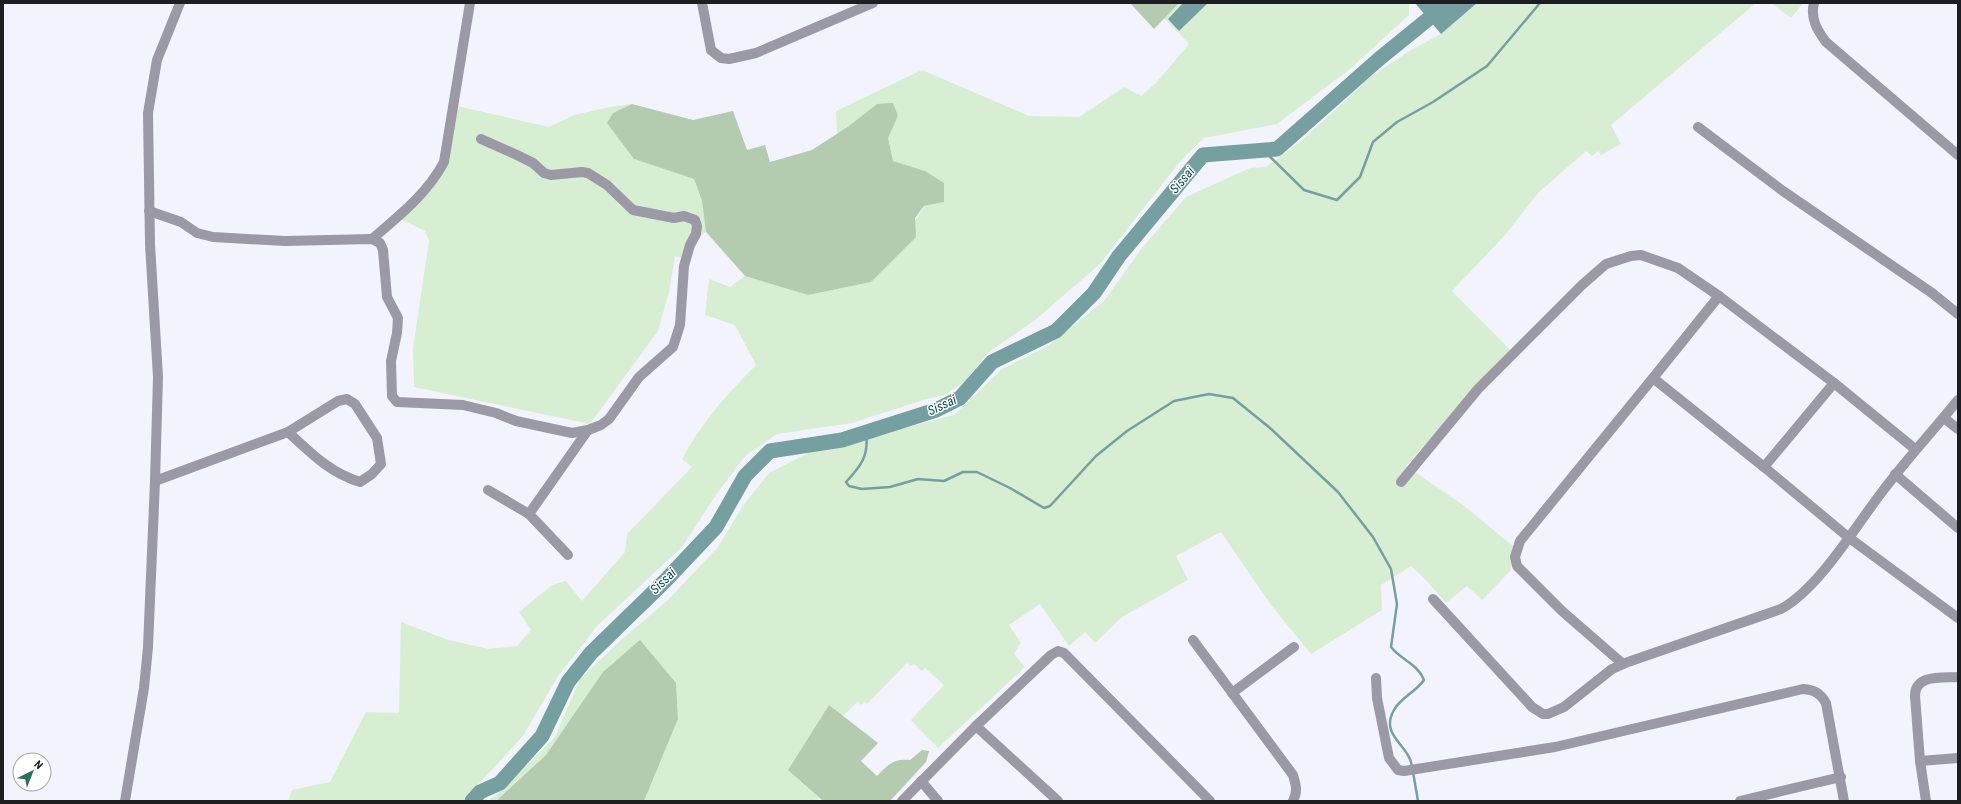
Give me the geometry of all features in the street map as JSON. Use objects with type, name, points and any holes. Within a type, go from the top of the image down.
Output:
[{"type":"street","points":[[125,801],[144,688],[148,647],[155,481],[158,377],[149,211],[148,113],[157,60],[180,3]]},
{"type":"street","points":[[372,239],[422,194],[444,162],[470,3]]},
{"type":"street","points":[[702,3],[711,50],[721,58],[729,60],[756,53],[873,3]]},
{"type":"street","points":[[1814,3],[1813,20],[1818,31],[1826,42],[1958,155]]},
{"type":"street","points":[[1698,127],[1783,191],[1926,289],[1958,314]]},
{"type":"street","points":[[149,211],[180,222],[197,233],[213,237],[285,241],[372,239],[380,243],[383,250],[387,297],[398,318],[398,333],[391,361],[392,396],[395,400],[403,404],[442,403],[463,405],[546,429],[572,433],[588,430],[601,425],[609,419],[639,377],[673,347],[680,325],[684,266],[690,245],[696,234],[697,226],[691,217],[655,215],[633,210],[607,185],[588,173],[544,173],[522,158],[481,139]]},
{"type":"street","points":[[1401,482],[1478,390],[1582,286],[1606,264],[1631,256],[1641,255],[1678,268],[1719,296],[1834,383],[1915,449]]},
{"type":"street","points":[[1623,664],[1562,611],[1517,566],[1515,557],[1520,540],[1719,296]]},
{"type":"street","points":[[1653,378],[1848,537],[1958,618]]},
{"type":"street","points":[[1764,468],[1834,383]]},
{"type":"street","points":[[155,481],[288,432],[338,401],[347,399],[355,404],[377,438],[381,464],[372,474],[360,482],[344,477],[322,463],[288,432]]},
{"type":"street","points":[[1433,599],[1532,707],[1543,714],[1548,714],[1564,707],[1612,669],[1781,609],[1792,603],[1813,583],[1895,474],[1958,400]]},
{"type":"street","points":[[1944,418],[1958,429]]},
{"type":"street","points":[[529,514],[588,430]]},
{"type":"street","points":[[1895,474],[1958,528]]},
{"type":"street","points":[[488,490],[529,514],[568,555]]},
{"type":"street","points":[[1193,640],[1293,775],[1297,787],[1293,801]]},
{"type":"street","points":[[1232,693],[1294,647]]},
{"type":"street","points":[[902,801],[976,726],[1051,655],[1061,651],[1210,801]]},
{"type":"street","points":[[1926,801],[1920,761],[1915,696],[1916,685],[1925,680],[1958,677]]},
{"type":"street","points":[[1376,678],[1377,698],[1389,758],[1398,770],[1404,771],[1556,746],[1803,689],[1817,692],[1826,703],[1841,777],[1844,801]]},
{"type":"street","points":[[976,726],[1058,801]]},
{"type":"street","points":[[1920,761],[1958,758]]},
{"type":"street","points":[[1740,801],[1841,777]]},
{"type":"street","points":[[921,781],[938,801]]},
{"type":"shaded area","points":[[1130,3],[1179,3],[1154,29]]},
{"type":"shaded area","points":[[1179,3],[1183,3],[1168,19],[1198,12],[1208,3],[1409,3],[1409,15],[1350,69],[1277,124],[1204,138],[1182,159],[1100,264],[1034,321],[990,351],[964,382],[945,395],[923,400],[852,423],[777,434],[745,456],[716,495],[682,547],[598,625],[558,676],[523,736],[463,801],[288,801],[292,790],[330,782],[366,712],[399,713],[401,622],[448,640],[489,649],[517,646],[531,630],[519,612],[552,585],[566,581],[582,601],[625,552],[627,534],[692,467],[682,459],[706,421],[735,386],[756,365],[735,325],[705,315],[709,279],[730,287],[745,276],[808,295],[871,282],[925,206],[944,202],[925,171],[893,162],[888,138],[898,116],[849,126],[837,134],[836,111],[922,70],[1029,116],[1079,117],[1124,87],[1141,96],[1156,83],[1189,44],[1164,18]]},
{"type":"shaded area","points":[[1183,3],[1208,3],[1179,31],[1168,19]]},
{"type":"shaded area","points":[[1415,3],[1477,3],[1441,34]]},
{"type":"shaded area","points":[[1477,3],[1756,3],[1611,125],[1621,144],[1601,155],[1598,151],[1592,156],[1586,151],[1539,192],[1505,235],[1452,291],[1510,350],[1406,466],[1463,505],[1514,547],[1510,571],[1482,600],[1467,586],[1446,603],[1411,566],[1381,585],[1382,610],[1311,654],[1271,605],[1221,532],[1176,556],[1188,580],[1122,617],[1095,643],[1085,632],[1069,646],[1040,604],[1009,625],[1021,643],[1014,654],[1025,667],[938,748],[911,720],[944,685],[925,668],[922,671],[914,664],[911,666],[907,663],[867,704],[865,702],[861,705],[858,701],[843,716],[829,705],[788,770],[819,798],[816,801],[644,801],[678,719],[676,683],[572,718],[546,755],[496,801],[488,801],[508,784],[555,737],[580,679],[621,640],[668,600],[718,547],[742,507],[769,473],[808,453],[954,415],[1002,369],[1048,346],[1104,301],[1142,248],[1186,197],[1250,168],[1266,167],[1301,141],[1373,75],[1411,50],[1441,34]]},
{"type":"shaded area","points":[[1771,3],[1803,3],[1791,18]]},
{"type":"shaded area","points":[[893,103],[898,116],[888,138],[893,161],[925,171],[944,183],[944,202],[924,206],[915,218],[916,237],[871,282],[808,295],[745,276],[706,232],[702,201],[694,179],[634,159],[607,123],[613,113],[632,104],[693,120],[733,111],[747,150],[765,145],[770,162],[812,150],[849,126],[877,104]]},
{"type":"shaded area","points":[[632,104],[613,113],[634,159],[694,179],[702,201],[706,232],[687,245],[683,258],[675,256],[669,292],[658,331],[590,424],[414,387],[413,348],[429,241],[425,231],[400,219],[448,164],[457,106],[549,127],[574,115]]},
{"type":"shaded area","points":[[640,640],[676,683],[678,719],[644,801],[496,801],[546,755],[603,672]]},
{"type":"shaded area","points":[[829,705],[878,743],[861,761],[877,776],[895,761],[910,760],[922,750],[929,751],[926,762],[890,801],[823,801],[788,770]]},
{"type":"waterway","name":"Sissai","points":[[472,801],[480,792],[500,783],[542,736],[568,682],[591,653],[665,581],[716,527],[745,476],[770,451],[842,440],[936,410],[960,398],[992,362],[1056,331],[1094,293],[1119,256],[1203,155],[1277,149],[1379,59],[1448,3]]},
{"type":"waterway","points":[[1262,149],[1304,190],[1337,200],[1360,177],[1373,142],[1397,122],[1433,102],[1487,66],[1540,3]]},
{"type":"waterway","points":[[866,432],[867,440],[865,453],[860,465],[846,482],[849,486],[862,489],[890,487],[918,479],[944,481],[963,472],[977,472],[1010,488],[1044,508],[1050,506],[1096,456],[1127,431],[1174,401],[1209,394],[1233,398],[1270,428],[1338,492],[1373,537],[1391,569],[1397,604],[1391,647],[1414,666],[1424,680],[1397,705],[1390,719],[1390,727],[1393,734],[1406,752],[1412,767]]},
{"type":"waterway","points":[[1413,772],[1418,801]]}]
